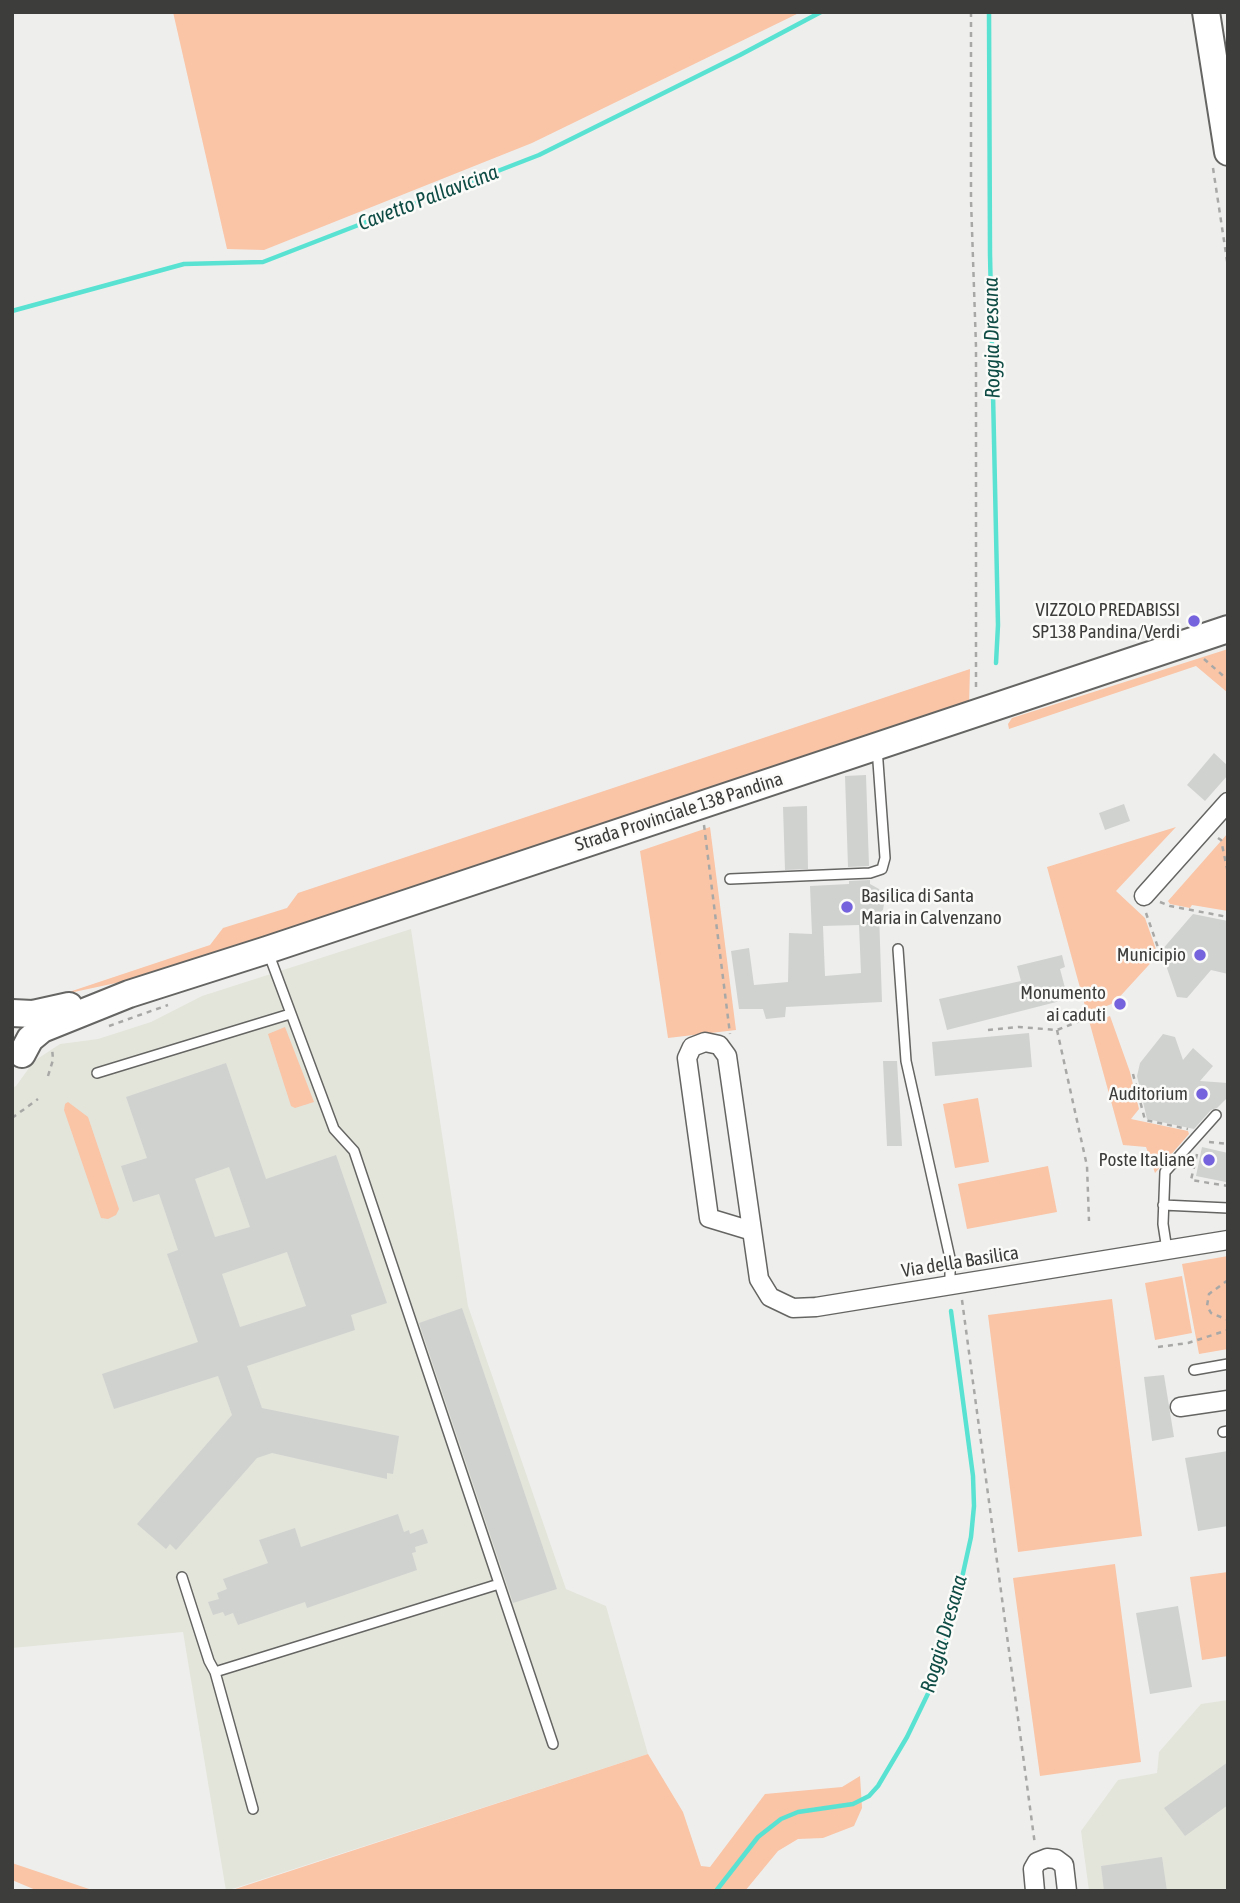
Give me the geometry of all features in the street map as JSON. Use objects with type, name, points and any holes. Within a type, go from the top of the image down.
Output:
[{"type":"street","points":[[1206,12],[1228,152]]},
{"type":"street","name":"Strada Provinciale 138 Pandina","points":[[17,1064],[28,1041],[42,1030],[129,994],[1228,629]]},
{"type":"street","points":[[1144,895],[1228,802]]},
{"type":"street","name":"Strada Provinciale 138 Pandina","points":[[12,1013],[41,1013],[129,994]]},
{"type":"street","points":[[12,1019],[21,1035],[17,1064]]},
{"type":"street","points":[[727,1055],[719,1045],[705,1042],[692,1047],[687,1058],[709,1218],[752,1231]]},
{"type":"street","name":"Via della Basilica","points":[[727,1055],[759,1279],[770,1297],[793,1308],[816,1307],[1228,1240]]},
{"type":"street","points":[[1180,1407],[1228,1400]]},
{"type":"street","points":[[1035,1891],[1033,1874],[1037,1862],[1047,1858],[1061,1861],[1067,1891]]},
{"type":"lane","points":[[730,879],[870,873],[882,869],[885,858],[877,747]]},
{"type":"lane","points":[[898,949],[906,1061],[955,1284]]},
{"type":"lane","points":[[267,950],[334,1129],[354,1151],[553,1744]]},
{"type":"lane","points":[[97,1073],[290,1014]]},
{"type":"lane","points":[[1167,1250],[1163,1205],[1165,1172],[1200,1141],[1216,1115]]},
{"type":"lane","points":[[1163,1205],[1228,1208]]},
{"type":"lane","points":[[1194,1370],[1228,1364]]},
{"type":"lane","points":[[182,1577],[215,1672],[253,1810]]},
{"type":"lane","points":[[215,1672],[499,1584]]},
{"type":"path","points":[[971,12],[971,200],[976,347],[976,713]]},
{"type":"path","points":[[1199,654],[1228,680]]},
{"type":"path","points":[[709,802],[703,818],[730,1032],[727,1055]]},
{"type":"path","points":[[1205,827],[1221,840],[1228,873]]},
{"type":"path","points":[[1161,956],[1143,905],[1144,895],[1170,906],[1228,918]]},
{"type":"path","points":[[988,1030],[1019,1027],[1057,1030],[1095,1015]]},
{"type":"path","points":[[1057,1030],[1087,1166],[1089,1221]]},
{"type":"path","points":[[1133,1074],[1145,1120],[1189,1130],[1200,1141],[1228,1144]]},
{"type":"path","points":[[12,1118],[38,1099]]},
{"type":"path","points":[[1200,1141],[1191,1180],[1228,1186]]},
{"type":"path","points":[[1228,1280],[1209,1294],[1207,1306],[1211,1312],[1228,1320]]},
{"type":"path","points":[[955,1284],[1037,1862]]},
{"type":"path","points":[[1158,1347],[1188,1343],[1228,1331]]},
{"type":"shaded area","points":[[173,12],[801,12],[532,143],[264,250],[227,249]]},
{"type":"shaded area","points":[[1228,649],[1228,693],[1196,666],[1009,729],[1008,724],[1012,718]]},
{"type":"shaded area","points":[[970,669],[969,706],[216,955],[130,980],[60,995],[210,945],[223,928],[287,908],[298,893]]},
{"type":"shaded area","points":[[710,827],[736,1030],[668,1038],[640,851]]},
{"type":"shaded area","points":[[1176,827],[1116,891],[1145,918],[1158,955],[1114,1003],[1094,1011],[1097,1021],[1110,1016],[1130,1072],[1139,1109],[1131,1119],[1188,1131],[1189,1134],[1155,1173],[1146,1147],[1123,1145],[1047,867]]},
{"type":"shaded area","points":[[1228,833],[1228,911],[1170,904],[1168,901]]},
{"type":"shaded area","points":[[411,929],[468,1306],[566,1589],[606,1606],[648,1754],[226,1891],[183,1632],[12,1648],[12,1088],[34,1061],[60,1044],[98,1039],[151,1022],[202,996]]},
{"type":"shaded area","points":[[285,1027],[314,1102],[295,1108],[291,1106],[268,1034]]},
{"type":"shaded area","points":[[978,1098],[989,1162],[955,1168],[943,1104]]},
{"type":"shaded area","points":[[68,1102],[88,1117],[119,1209],[116,1215],[108,1219],[101,1218],[64,1110]]},
{"type":"shaded area","points":[[1048,1166],[1057,1212],[967,1229],[958,1184]]},
{"type":"shaded area","points":[[1228,1256],[1228,1349],[1199,1354],[1182,1264]]},
{"type":"shaded area","points":[[1182,1276],[1192,1333],[1155,1340],[1145,1283]]},
{"type":"shaded area","points":[[1112,1299],[1142,1536],[1018,1552],[988,1315]]},
{"type":"shaded area","points":[[1115,1564],[1141,1762],[1040,1776],[1013,1578]]},
{"type":"shaded area","points":[[1228,1572],[1228,1656],[1202,1660],[1190,1577]]},
{"type":"shaded area","points":[[1228,1700],[1228,1891],[1089,1891],[1081,1831],[1118,1780],[1157,1773],[1159,1752],[1201,1704]]},
{"type":"shaded area","points":[[648,1754],[683,1812],[701,1866],[710,1867],[765,1794],[842,1787],[860,1776],[862,1808],[854,1826],[823,1838],[798,1839],[778,1851],[745,1891],[229,1891]]},
{"type":"shaded area","points":[[12,1863],[95,1891],[38,1891],[12,1880]]},
{"type":"building","points":[[1214,753],[1228,766],[1228,775],[1205,801],[1187,785]]},
{"type":"building","points":[[866,775],[869,866],[848,867],[845,776]]},
{"type":"building","points":[[1124,804],[1130,821],[1105,830],[1099,813]]},
{"type":"building","points":[[807,806],[808,869],[785,870],[783,807]]},
{"type":"building","points":[[870,880],[870,884],[879,889],[884,904],[879,913],[882,1002],[786,1007],[785,1017],[766,1019],[763,1009],[739,1009],[731,951],[749,948],[754,985],[788,982],[789,933],[812,934],[810,886],[849,884],[849,881]],"holes":[[[859,925],[861,973],[825,976],[823,926]]]},
{"type":"building","name":"Municipio","points":[[1193,914],[1228,921],[1228,974],[1211,970],[1187,998],[1177,997],[1161,951]]},
{"type":"building","points":[[1062,955],[1065,967],[1060,969],[1068,999],[947,1030],[939,999],[1021,981],[1017,966]]},
{"type":"building","points":[[1029,1033],[1032,1067],[935,1076],[932,1042]]},
{"type":"building","points":[[1163,1034],[1175,1037],[1183,1060],[1193,1048],[1213,1066],[1200,1081],[1228,1083],[1228,1097],[1211,1110],[1194,1129],[1147,1119],[1137,1076],[1140,1063]]},
{"type":"building","points":[[883,1061],[897,1061],[902,1146],[887,1146]]},
{"type":"building","points":[[226,1063],[266,1179],[336,1155],[387,1303],[351,1315],[355,1330],[247,1366],[262,1408],[399,1436],[393,1474],[387,1473],[387,1479],[272,1453],[257,1458],[176,1550],[170,1544],[166,1549],[137,1524],[232,1415],[218,1376],[114,1409],[102,1374],[198,1342],[167,1254],[178,1250],[159,1194],[133,1202],[121,1166],[147,1158],[126,1097]],"holes":[[[229,1167],[250,1227],[215,1237],[195,1179]],[[287,1252],[306,1306],[240,1327],[222,1274]]]},
{"type":"building","points":[[1202,1147],[1228,1153],[1226,1182],[1196,1176]]},
{"type":"building","points":[[462,1308],[557,1589],[513,1603],[419,1323]]},
{"type":"building","points":[[1164,1375],[1174,1437],[1152,1441],[1144,1377]]},
{"type":"building","points":[[1228,1451],[1228,1526],[1198,1531],[1185,1458]]},
{"type":"building","points":[[398,1514],[404,1532],[409,1530],[410,1534],[423,1529],[428,1543],[415,1547],[416,1552],[412,1553],[417,1570],[307,1608],[305,1602],[238,1625],[233,1613],[225,1616],[223,1612],[213,1615],[208,1602],[219,1599],[217,1593],[227,1589],[223,1579],[268,1563],[259,1540],[295,1528],[301,1547]]},
{"type":"building","points":[[1178,1606],[1192,1687],[1150,1694],[1136,1613]]},
{"type":"building","points":[[1228,1762],[1228,1805],[1185,1836],[1164,1808]]},
{"type":"building","points":[[1162,1857],[1167,1891],[1104,1891],[1101,1866]]},
{"type":"waterway","name":"Cavetto Pallavicina","points":[[12,311],[184,264],[263,262],[539,155],[821,12]]},
{"type":"waterway","name":"Roggia Dresana","points":[[989,12],[990,254],[998,625],[996,663]]},
{"type":"waterway","name":"Roggia Dresana","points":[[716,1891],[758,1837],[781,1819],[798,1812],[853,1804],[869,1796],[878,1786],[907,1737],[936,1677],[960,1587],[971,1537],[974,1506],[973,1476],[951,1311]]},
{"type":"place","name":"VIZZOLO PREDABISSI SP138 Pandina/Verdi","points":[[1194,621]]},
{"type":"place","name":"Basilica di Santa Maria in Calvenzano","points":[[847,907]]},
{"type":"place","name":"Municipio","points":[[1200,955]]},
{"type":"place","name":"Monumento ai caduti","points":[[1120,1004]]},
{"type":"place","name":"Auditorium","points":[[1202,1094]]},
{"type":"place","name":"Poste Italiane","points":[[1209,1160]]}]
